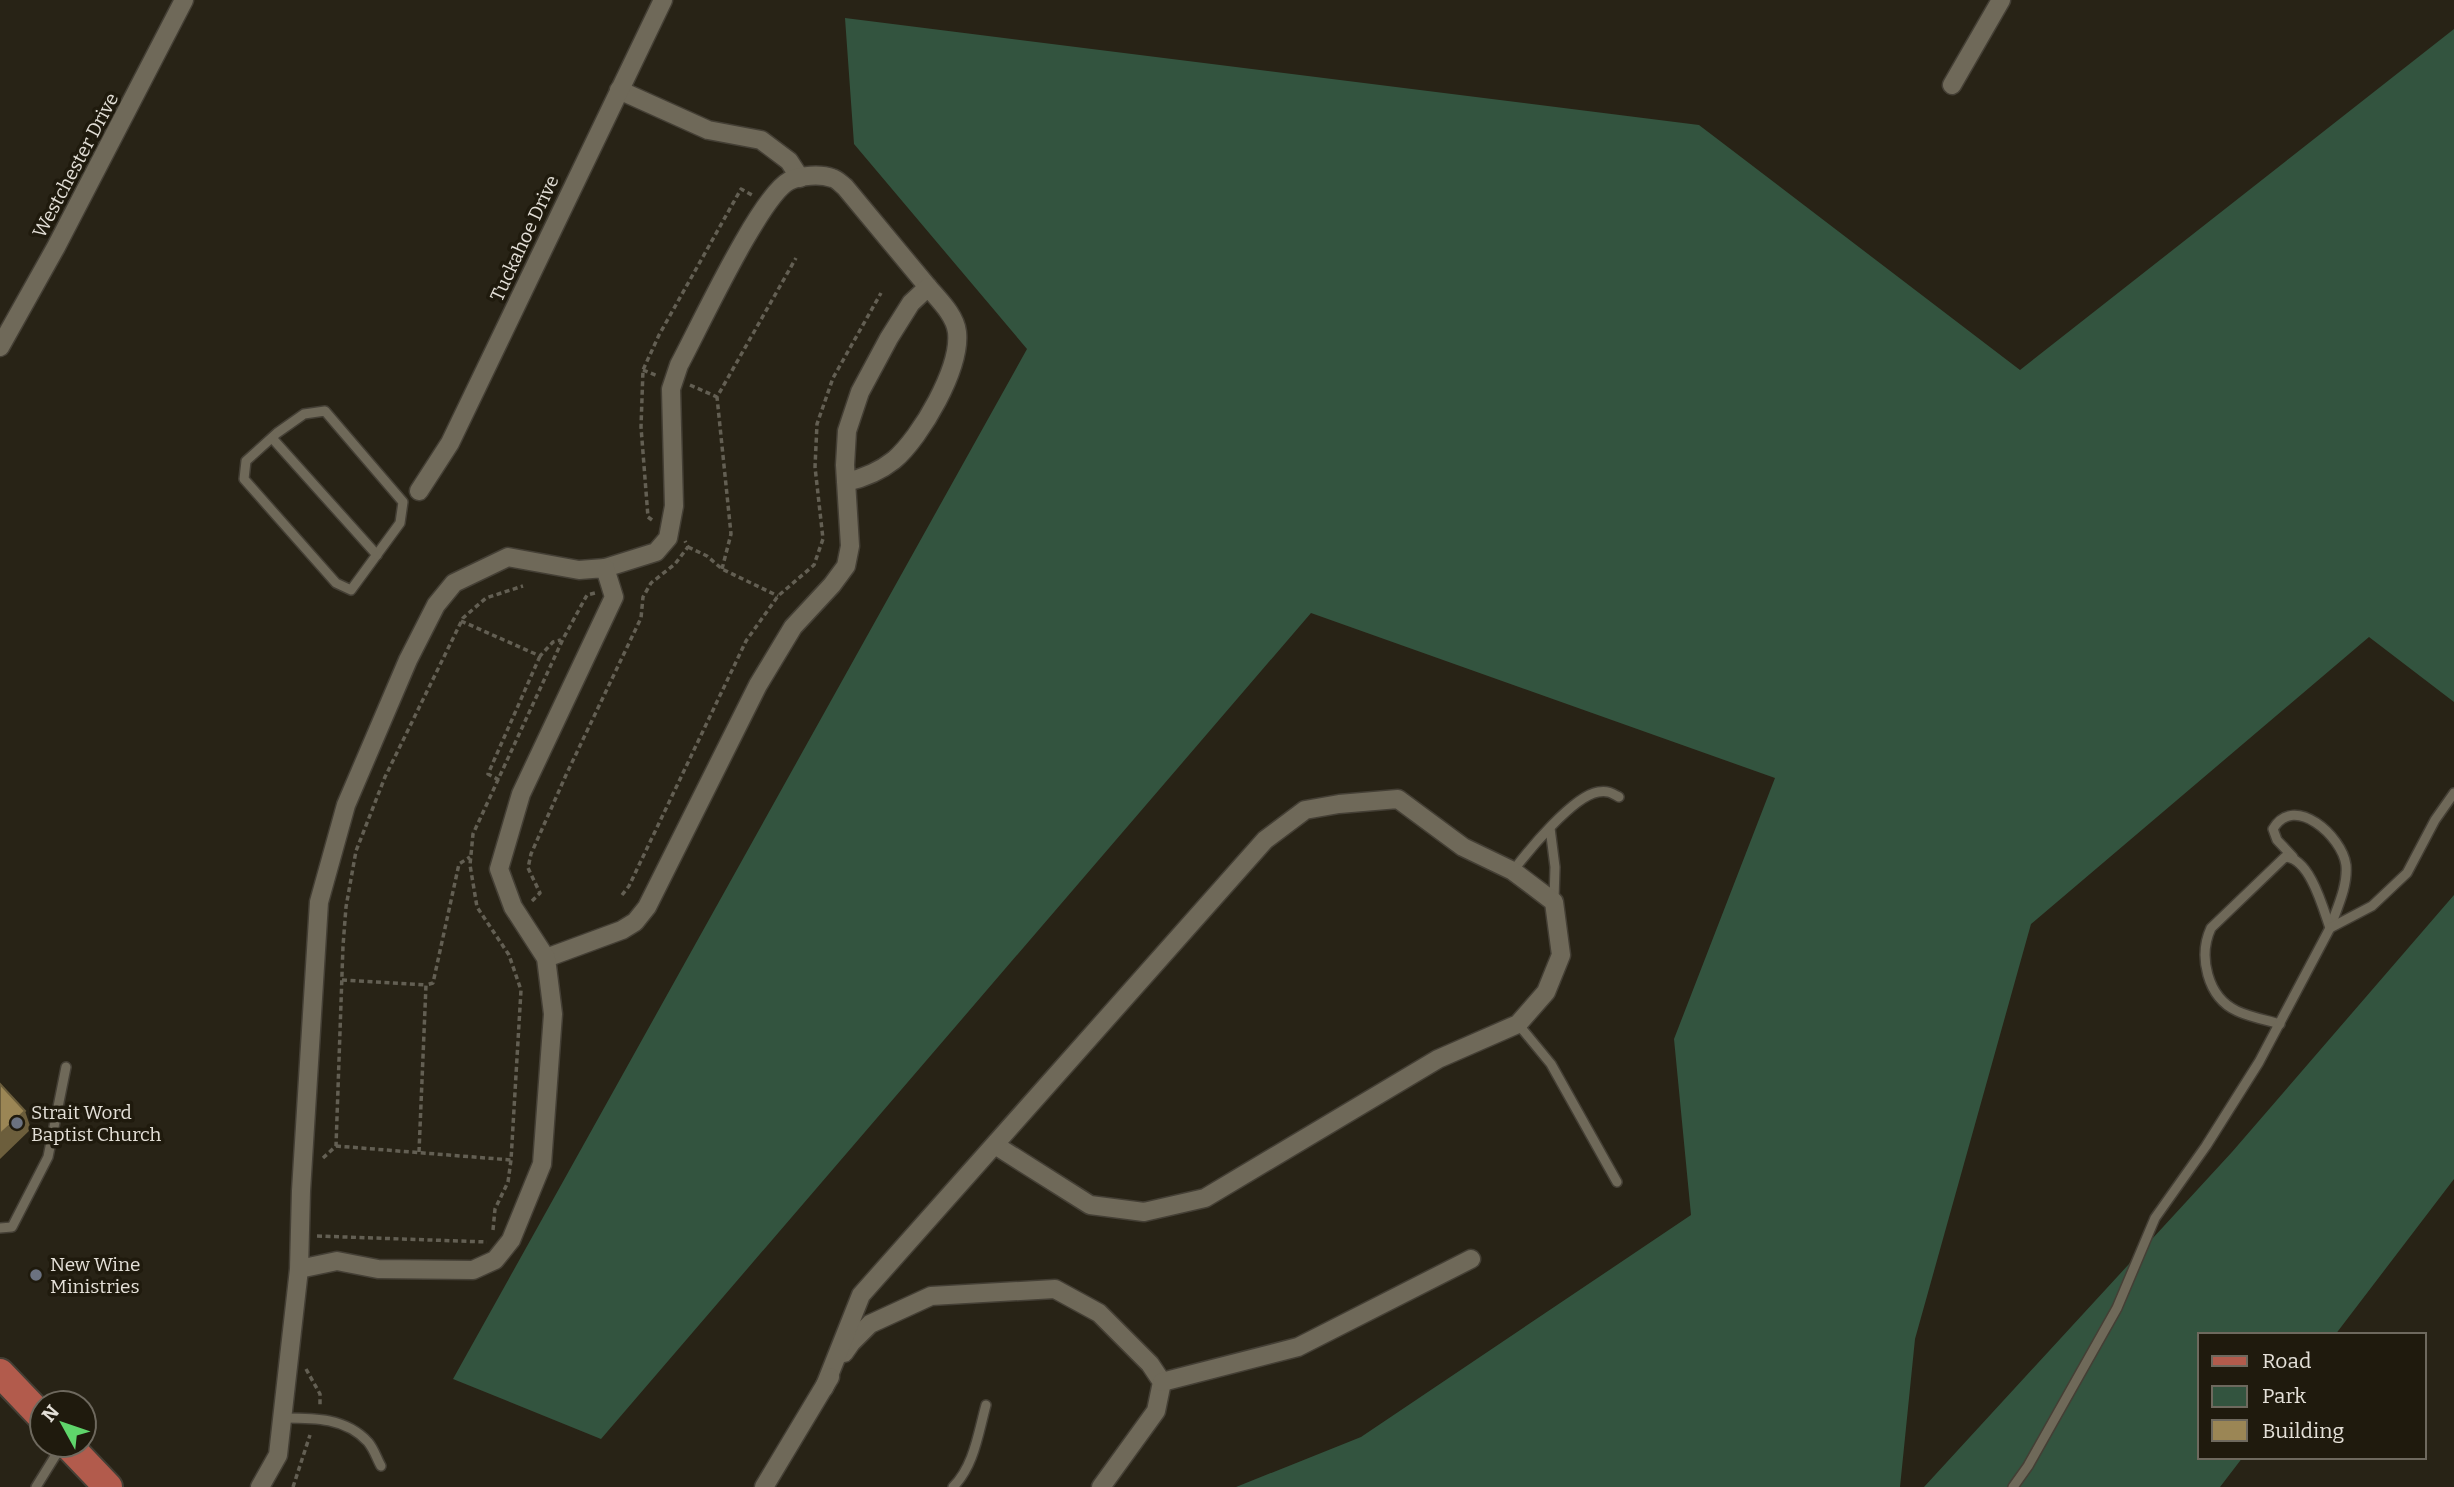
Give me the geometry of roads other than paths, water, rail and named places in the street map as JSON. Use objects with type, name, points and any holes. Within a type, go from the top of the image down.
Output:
[{"type":"main road","points":[[0,1373],[28,1402]]},
{"type":"main road","points":[[81,1459],[108,1487]]},
{"type":"street","name":"Westchester Drive","points":[[0,347],[56,247],[184,0]]},
{"type":"street","name":"Tuckahoe Drive","points":[[419,491],[450,443],[663,0]]},
{"type":"street","points":[[1952,85],[2001,0]]},
{"type":"street","points":[[619,90],[708,130],[761,140],[789,161],[800,178]]},
{"type":"street","points":[[260,1487],[278,1455],[299,1269],[301,1191],[319,902],[346,805],[408,660],[436,605],[454,583],[508,557],[579,570],[605,568],[656,552],[668,538],[674,506],[671,389],[679,365],[772,195],[790,180],[810,176],[833,178],[845,187],[947,310],[957,329],[957,348],[942,394],[914,440],[894,460],[868,478],[846,482]]},
{"type":"street","points":[[545,958],[622,930],[635,922],[647,907],[758,685],[793,627],[832,585],[845,566],[850,546],[846,482],[847,431],[860,392],[911,303],[928,287]]},
{"type":"street","points":[[299,1269],[337,1261],[378,1269],[474,1270],[495,1261],[511,1240],[542,1164],[553,1014],[545,958],[513,907],[499,869],[522,794],[614,597],[605,568]]},
{"type":"street","points":[[824,1388],[861,1295],[1265,840],[1305,810],[1398,799],[1463,847],[1513,871],[1554,902],[1561,955],[1546,992],[1518,1024],[1438,1059],[1205,1198],[1144,1212],[1090,1205],[995,1145]]},
{"type":"street","points":[[1161,1382],[1298,1347],[1471,1259]]},
{"type":"street","points":[[764,1487],[851,1343],[870,1324],[931,1296],[1055,1289],[1098,1313],[1150,1364],[1161,1382],[1156,1411],[1101,1487]]},
{"type":"lane","points":[[403,502],[325,411],[304,414],[271,438],[246,461],[244,479],[336,583],[351,590],[400,523],[403,502],[419,491]]},
{"type":"lane","points":[[271,438],[377,555]]},
{"type":"lane","points":[[1513,871],[1550,828],[1581,800],[1596,792],[1611,792],[1619,797]]},
{"type":"lane","points":[[2330,928],[2372,906],[2407,873],[2435,820],[2454,793]]},
{"type":"lane","points":[[2013,1487],[2034,1457],[2117,1307],[2155,1218],[2206,1146],[2280,1024],[2330,928],[2345,883],[2346,863],[2337,845],[2320,825],[2306,817],[2290,814],[2279,819],[2273,829],[2277,840],[2300,863],[2311,879],[2330,928]]},
{"type":"lane","points":[[1550,828],[1555,867],[1554,902]]},
{"type":"lane","points":[[2280,1024],[2237,1011],[2224,1002],[2205,968],[2203,953],[2211,928],[2285,857],[2292,857]]},
{"type":"lane","points":[[1518,1024],[1551,1064],[1617,1182]]},
{"type":"lane","points":[[0,1228],[12,1227],[48,1157],[66,1067]]},
{"type":"lane","points":[[953,1487],[964,1476],[986,1405]]},
{"type":"lane","points":[[281,1418],[326,1419],[354,1431],[369,1443],[381,1466]]},
{"type":"lane","points":[[36,1487],[53,1459]]},
{"type":"place","name":"Strait Word Baptist Church","points":[[17,1123]]},
{"type":"place","name":"New Wine Ministries","points":[[36,1275]]}]
